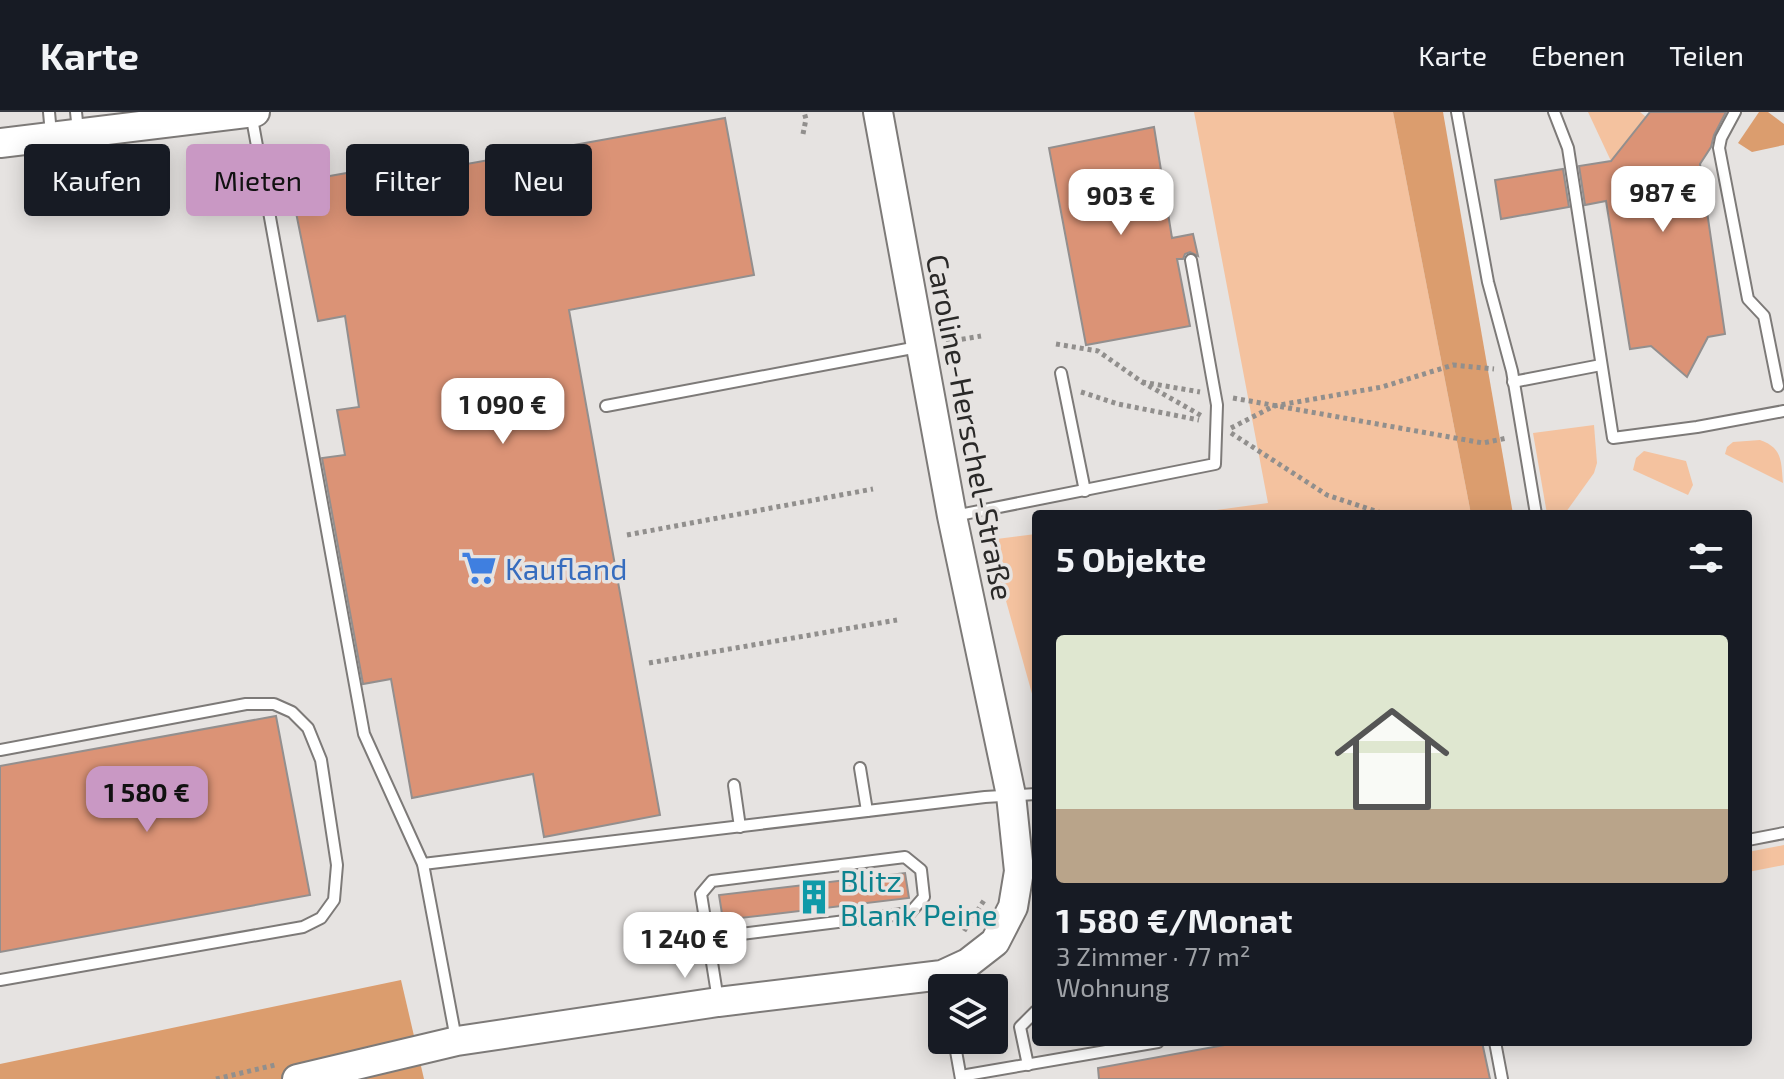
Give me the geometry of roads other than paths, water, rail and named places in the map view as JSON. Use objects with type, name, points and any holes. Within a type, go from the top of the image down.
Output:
[{"type":"street","points":[[0,143],[63,123],[253,112]]},
{"type":"street","name":"Caroline-Herschel-Straße","points":[[878,112],[952,516],[1024,794],[1019,871],[1013,907],[995,942],[954,974]]},
{"type":"street","name":"Caroline-Herschel-Straße","points":[[289,1071],[457,1041],[718,1002],[928,983]]},
{"type":"lane","points":[[253,112],[364,734],[423,864],[457,1041]]},
{"type":"lane","points":[[1457,112],[1488,282],[1513,376],[1535,510]]},
{"type":"lane","points":[[1554,112],[1568,148],[1613,438],[1784,411]]},
{"type":"lane","points":[[1735,112],[1719,148],[1748,299],[1764,316],[1778,386]]},
{"type":"lane","points":[[952,516],[1215,464],[1217,405],[1191,260]]},
{"type":"lane","points":[[606,406],[920,346]]},
{"type":"lane","points":[[1513,376],[1601,365]]},
{"type":"lane","points":[[1061,373],[1085,491]]},
{"type":"lane","points":[[0,750],[246,704],[274,704],[292,712],[308,728],[321,760],[337,865],[334,900],[321,918],[303,927],[0,980]]},
{"type":"lane","points":[[860,768],[867,811]]},
{"type":"lane","points":[[734,785],[740,827]]},
{"type":"lane","points":[[423,864],[1024,794]]},
{"type":"lane","points":[[1752,839],[1784,833]]},
{"type":"lane","points":[[709,938],[910,913],[924,897],[921,870],[905,857],[712,881],[701,894],[718,1002]]},
{"type":"lane","points":[[1028,1065],[1020,1027],[1032,1015]]},
{"type":"lane","points":[[957,1054],[961,1078],[1135,1046]]},
{"type":"lane","points":[[1496,1046],[1502,1079]]},
{"type":"place","name":"Kaufland","points":[[479,568]]},
{"type":"place","name":"Blitz Blank Peine","points":[[814,897]]}]
